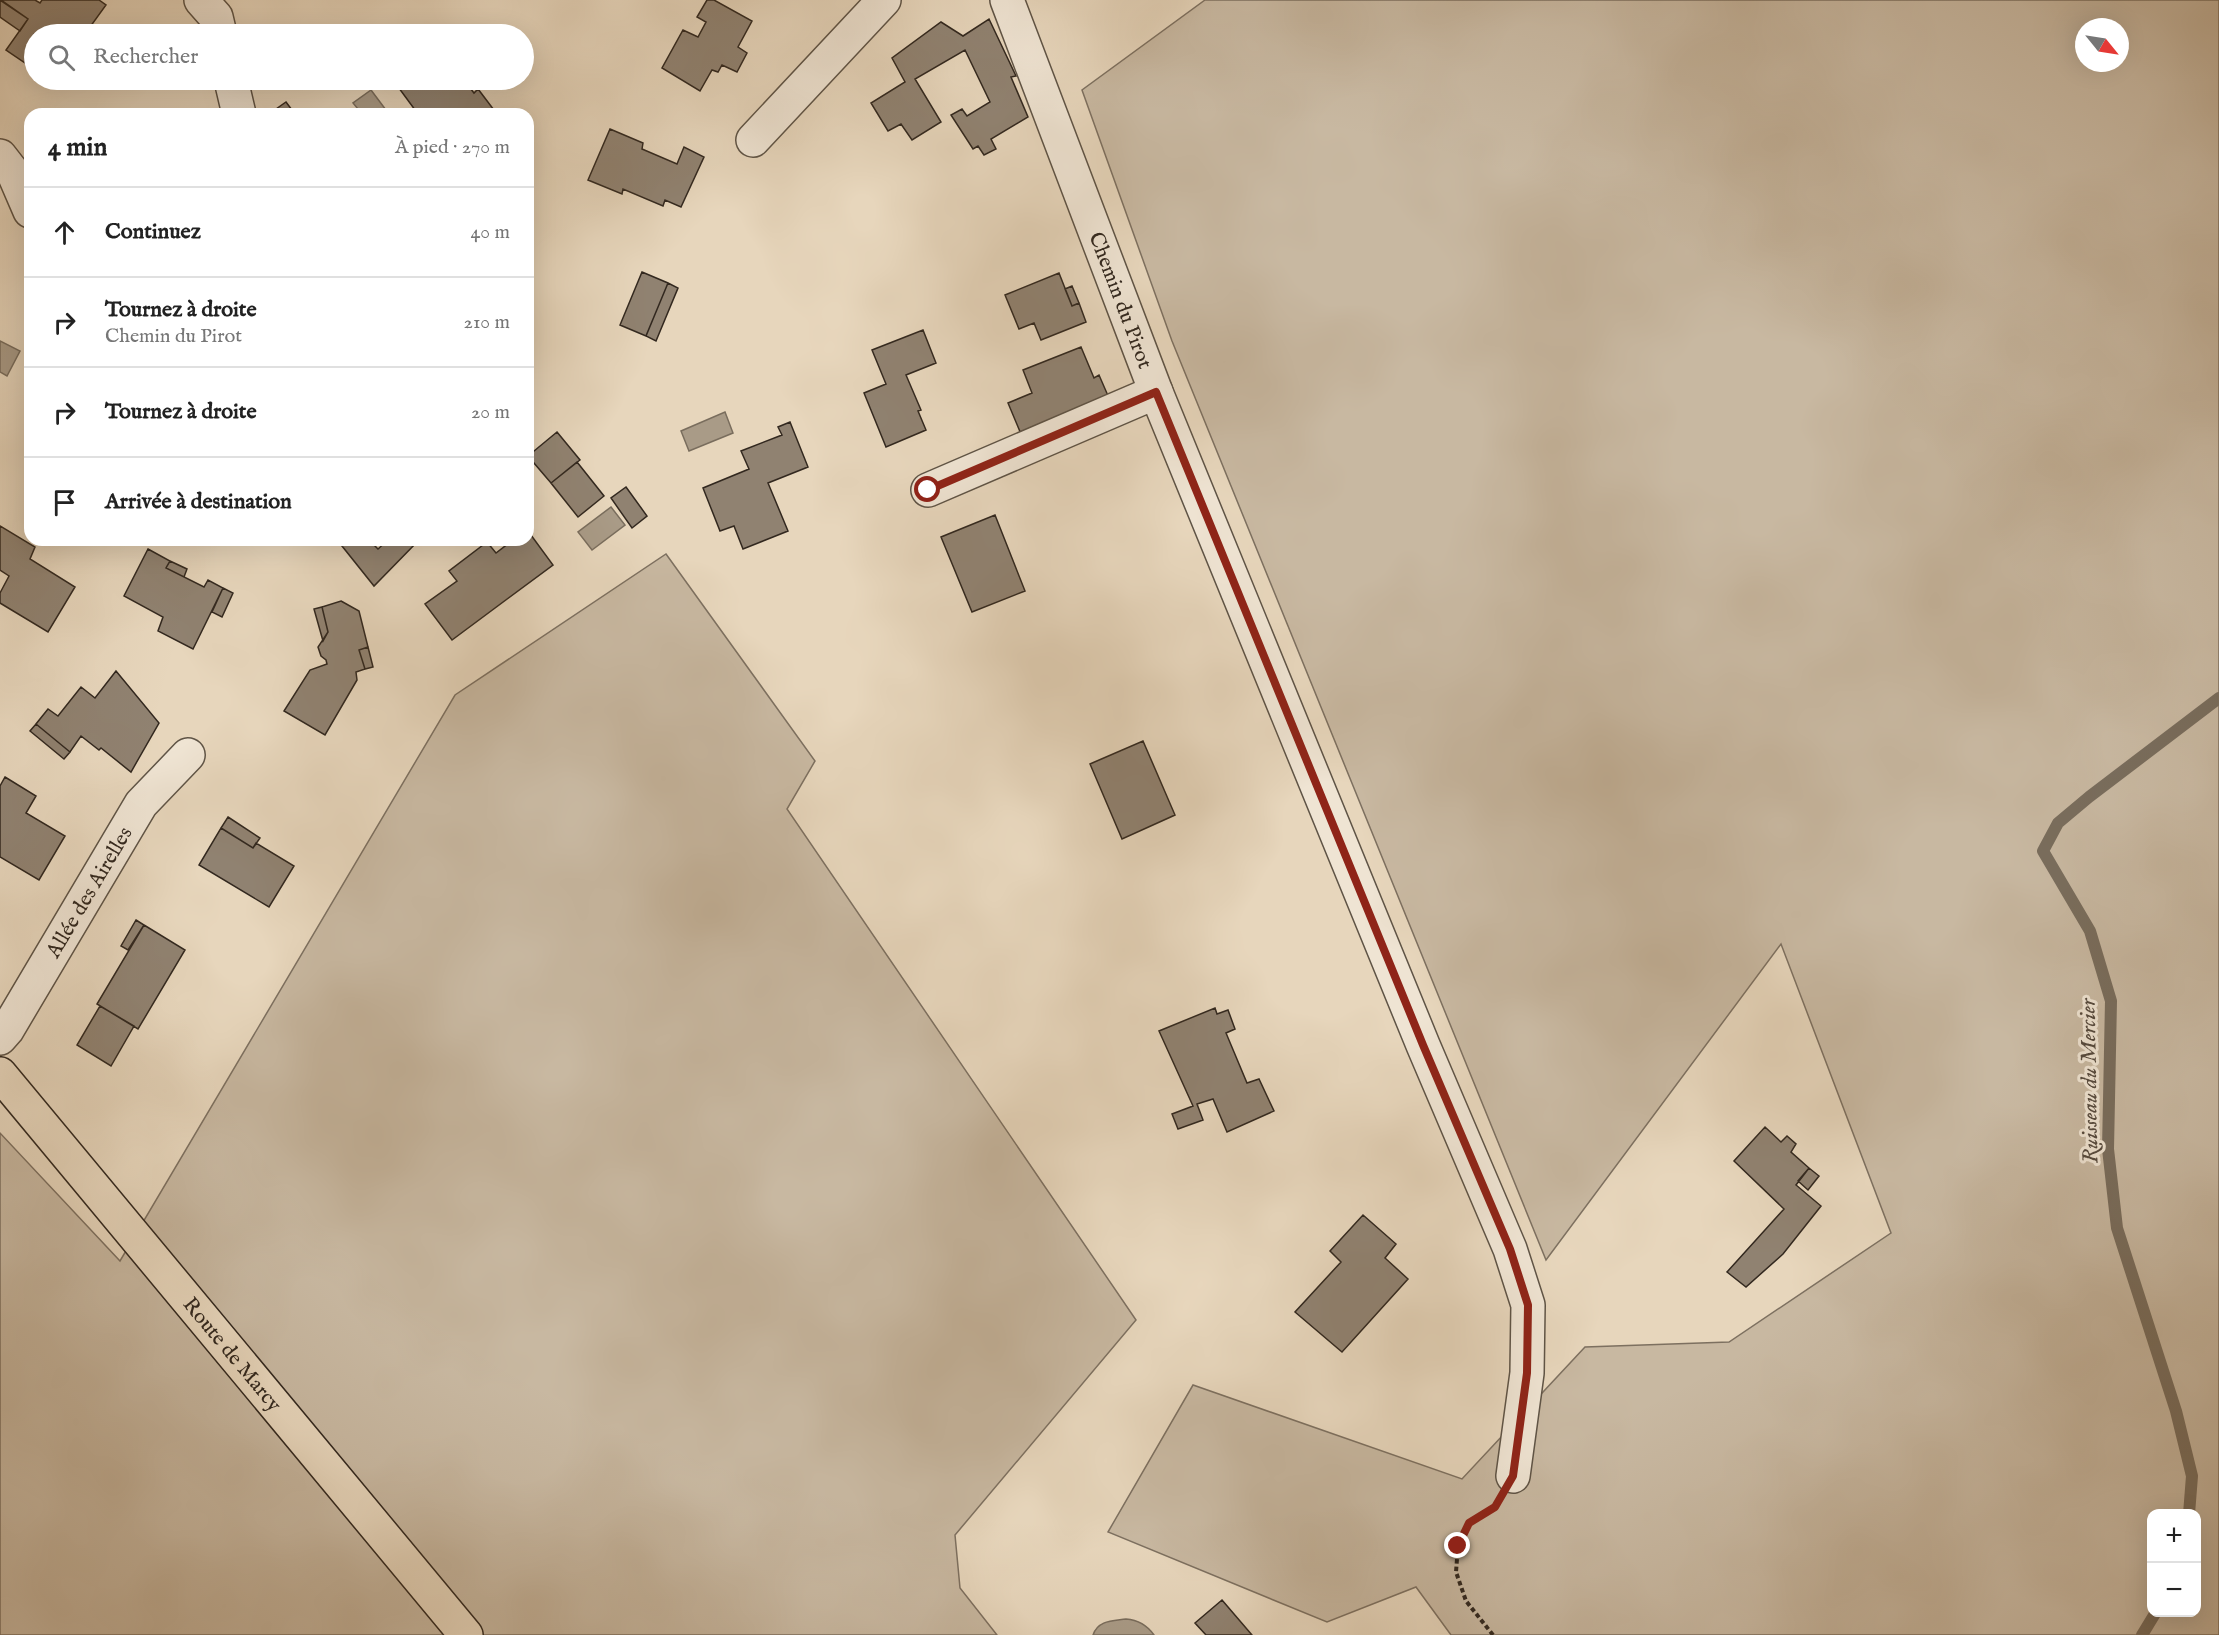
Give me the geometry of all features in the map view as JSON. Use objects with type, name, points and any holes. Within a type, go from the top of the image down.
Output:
[{"type":"main road","name":"Route de Marcy","points":[[0,1074],[466,1635]]},
{"type":"street","points":[[201,0],[216,17],[218,24]]},
{"type":"street","points":[[753,140],[884,0]]},
{"type":"street","name":"Chemin du Pirot","points":[[1007,0],[1156,392],[1423,1045],[1510,1249],[1528,1305],[1527,1373],[1513,1476]]},
{"type":"street","points":[[233,90],[238,108]]},
{"type":"street","points":[[0,156],[14,174],[24,197]]},
{"type":"street","points":[[928,490],[1156,392]]},
{"type":"street","name":"Allée des Airelles","points":[[0,1038],[7,1030],[141,804],[188,755]]},
{"type":"path","points":[[1493,1635],[1466,1601],[1456,1572],[1458,1546],[1469,1523],[1495,1507],[1513,1476]]},
{"type":"shaded area","points":[[1205,0],[2219,0],[2219,1635],[1451,1635],[1416,1587],[1327,1622],[1108,1532],[1193,1385],[1462,1479],[1585,1347],[1729,1342],[1891,1233],[1781,944],[1546,1260],[1172,341],[1082,90]]},
{"type":"shaded area","points":[[371,90],[384,108],[357,108],[353,103]]},
{"type":"shaded area","points":[[0,341],[20,351],[7,376],[0,372]]},
{"type":"shaded area","points":[[725,412],[733,433],[689,451],[681,431]]},
{"type":"shaded area","points":[[611,507],[625,525],[592,550],[578,532]]},
{"type":"shaded area","points":[[666,554],[815,761],[787,809],[1136,1320],[955,1535],[960,1588],[997,1635],[0,1635],[0,1133],[120,1261],[455,695]]},
{"type":"shaded area","points":[[1126,1619],[1142,1624],[1154,1635],[1093,1635],[1098,1626],[1102,1624]]},
{"type":"building","points":[[0,0],[28,19],[20,31],[0,17]]},
{"type":"building","points":[[1,0],[35,0],[40,3],[42,0],[99,0],[106,5],[92,24],[24,24],[28,19]]},
{"type":"building","points":[[707,0],[714,0],[752,21],[738,47],[747,53],[737,72],[722,65],[718,72],[712,70],[700,91],[662,68],[683,30],[698,37],[706,22],[697,17]]},
{"type":"building","points":[[989,19],[1016,76],[1011,77],[1028,117],[991,139],[996,149],[984,155],[978,146],[973,149],[951,115],[962,109],[967,116],[990,102],[965,50],[915,79],[941,122],[912,140],[901,124],[888,131],[871,103],[905,82],[892,58],[941,22],[963,36]]},
{"type":"building","points":[[24,25],[24,62],[6,50]]},
{"type":"building","points":[[400,90],[472,90],[474,93],[479,90],[492,108],[414,108]]},
{"type":"building","points":[[286,102],[290,108],[278,108]]},
{"type":"building","points":[[610,129],[643,143],[642,149],[677,164],[684,147],[704,157],[681,207],[665,200],[663,206],[623,189],[622,194],[588,180]]},
{"type":"building","points":[[642,272],[668,283],[646,336],[620,325]]},
{"type":"building","points":[[1059,273],[1072,306],[1079,303],[1086,322],[1041,340],[1034,323],[1019,329],[1005,295]]},
{"type":"building","points":[[668,283],[678,288],[656,341],[646,336]]},
{"type":"building","points":[[1072,286],[1079,303],[1072,306],[1065,289]]},
{"type":"building","points":[[923,330],[936,363],[906,375],[921,410],[918,411],[926,430],[886,447],[864,393],[886,384],[872,350]]},
{"type":"building","points":[[1081,347],[1094,378],[1099,375],[1109,398],[1021,434],[1008,403],[1032,393],[1023,370]]},
{"type":"building","points":[[790,422],[808,467],[768,483],[788,531],[743,549],[734,526],[720,531],[703,488],[749,469],[741,451],[782,435],[778,427]]},
{"type":"building","points":[[557,432],[580,460],[551,483],[534,463],[534,451]]},
{"type":"building","points":[[577,462],[604,496],[578,517],[551,483]]},
{"type":"building","points":[[626,487],[647,516],[632,528],[611,498]]},
{"type":"building","points":[[995,515],[1025,591],[972,612],[941,537]]},
{"type":"building","points":[[0,526],[24,540],[24,546],[35,547],[30,559],[75,587],[48,632],[0,603],[0,593],[9,576],[0,570]]},
{"type":"building","points":[[534,539],[553,565],[452,640],[425,604],[457,581],[449,571],[482,546],[490,546],[496,553],[505,546],[534,546]]},
{"type":"building","points":[[342,546],[375,546],[378,549],[381,546],[413,546],[374,586]]},
{"type":"building","points":[[148,549],[170,561],[166,568],[204,587],[208,580],[223,588],[193,649],[158,631],[163,617],[124,596]]},
{"type":"building","points":[[170,561],[187,569],[184,577],[166,568]]},
{"type":"building","points":[[223,588],[233,593],[222,617],[212,612]]},
{"type":"building","points":[[341,601],[359,611],[368,647],[359,650],[365,669],[356,672],[357,680],[325,735],[284,711],[310,670],[327,664],[318,647],[328,632],[322,607]]},
{"type":"building","points":[[322,607],[328,632],[323,641],[314,609]]},
{"type":"building","points":[[368,647],[373,667],[365,669],[359,650]]},
{"type":"building","points":[[116,671],[159,723],[131,772],[101,748],[99,750],[81,736],[70,752],[36,724],[48,709],[58,716],[81,687],[95,698]]},
{"type":"building","points":[[36,724],[70,752],[64,759],[30,731]]},
{"type":"building","points":[[1143,741],[1175,815],[1122,839],[1090,764]]},
{"type":"building","points":[[5,777],[36,796],[26,813],[65,836],[39,880],[0,857],[0,786]]},
{"type":"building","points":[[228,817],[260,838],[253,848],[221,828]]},
{"type":"building","points":[[221,828],[253,848],[256,843],[294,866],[269,907],[199,865]]},
{"type":"building","points":[[136,920],[144,925],[128,950],[121,946]]},
{"type":"building","points":[[144,925],[185,950],[138,1029],[97,1004]]},
{"type":"building","points":[[100,1006],[134,1026],[111,1066],[77,1045]]},
{"type":"building","points":[[1215,1008],[1217,1014],[1228,1010],[1235,1029],[1226,1033],[1247,1083],[1259,1079],[1274,1111],[1227,1132],[1213,1099],[1197,1104],[1203,1120],[1178,1129],[1172,1114],[1193,1106],[1159,1031]]},
{"type":"building","points":[[1765,1127],[1781,1142],[1787,1136],[1796,1144],[1791,1152],[1809,1168],[1796,1185],[1821,1206],[1783,1254],[1746,1287],[1727,1272],[1784,1209],[1734,1161]]},
{"type":"building","points":[[1809,1168],[1819,1176],[1808,1190],[1798,1181]]},
{"type":"building","points":[[1363,1215],[1396,1244],[1385,1258],[1408,1279],[1342,1352],[1295,1312],[1341,1262],[1330,1251]]},
{"type":"building","points":[[1222,1600],[1252,1635],[1206,1635],[1195,1623]]},
{"type":"waterway","name":"Ruisseau du Mercier","points":[[2189,1509],[2192,1476],[2176,1411],[2117,1228],[2108,1149],[2111,1001],[2090,931],[2043,851],[2058,823],[2219,698]]},
{"type":"waterway","name":"Ruisseau du Mercier","points":[[2142,1635],[2153,1617]]},
{"type":"route","points":[[928,490],[1156,392],[1423,1045],[1510,1249],[1528,1305],[1527,1373],[1513,1476],[1495,1507],[1469,1523],[1458,1546]]}]
